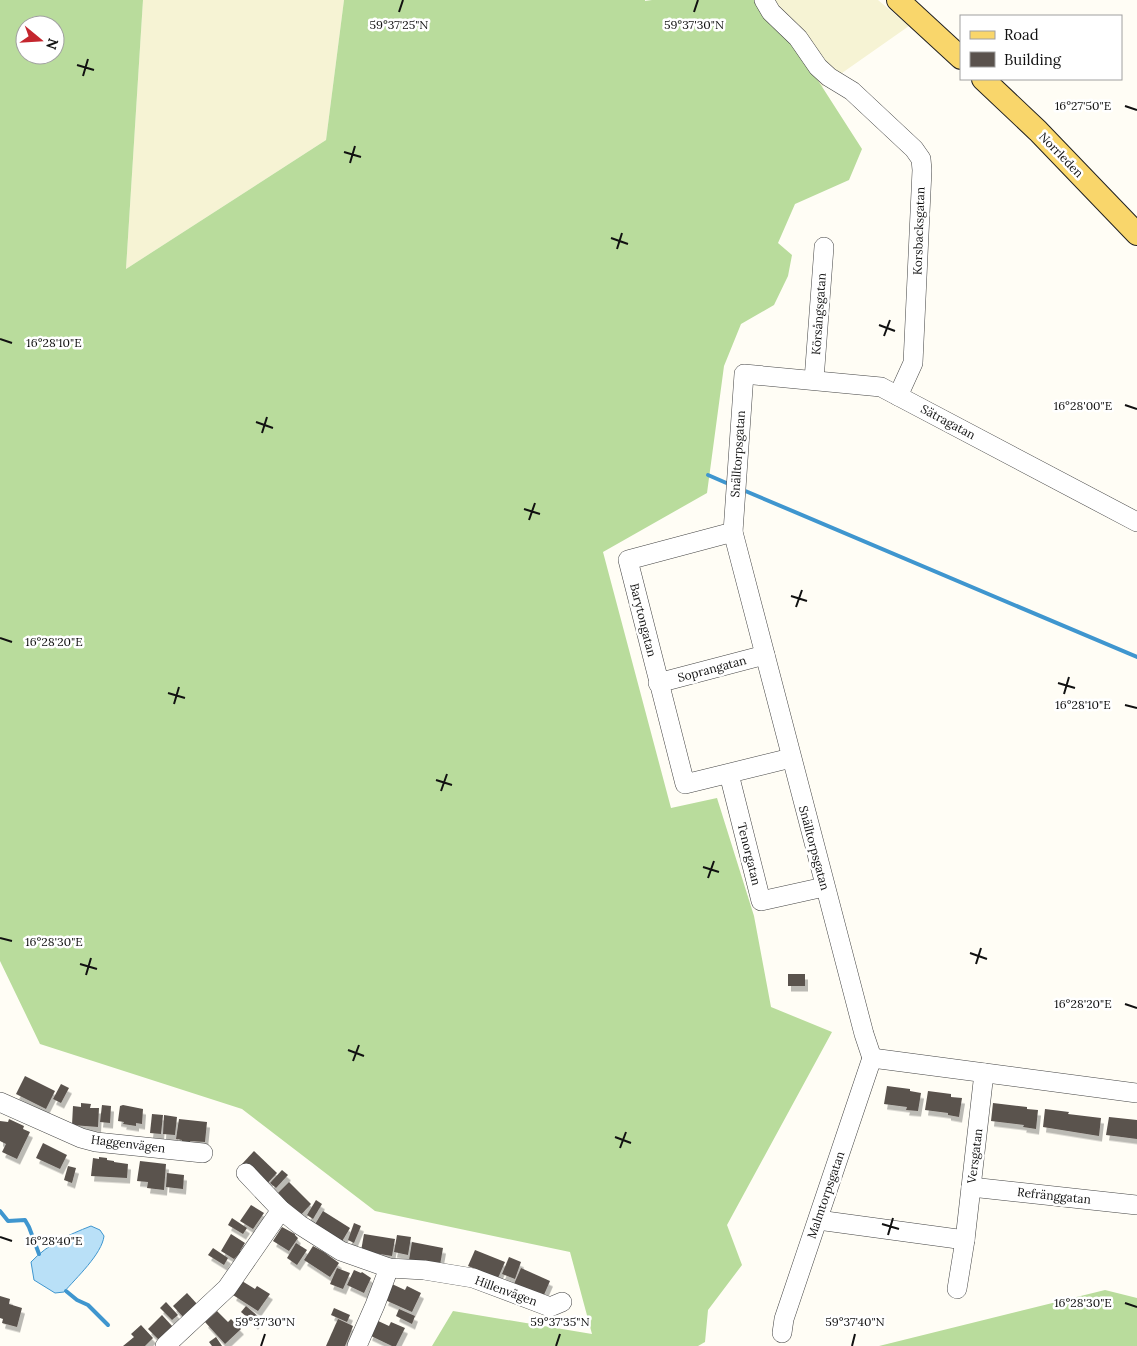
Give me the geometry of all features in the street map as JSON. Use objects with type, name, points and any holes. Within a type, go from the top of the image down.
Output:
[{"type":"main road","points":[[898,0],[960,57]]},
{"type":"main road","name":"Norrleden","points":[[984,80],[1038,131],[1137,234]]},
{"type":"street","name":"Korsbacksgatan","points":[[754,0],[759,5],[768,6],[798,38],[810,45],[843,77],[852,91],[914,149],[921,159],[913,363],[898,396]]},
{"type":"street","name":"Körsångsgatan","points":[[814,380],[824,247]]},
{"type":"street","name":"Sätragatan","points":[[744,374],[881,387],[1137,522]]},
{"type":"street","name":"Snälltorpsgatan","points":[[744,374],[733,532],[824,887],[872,1058]]},
{"type":"street","name":"Barytongatan","points":[[729,774],[685,784],[628,560],[733,532]]},
{"type":"street","name":"Soprangatan","points":[[658,683],[765,655]]},
{"type":"street","points":[[729,774],[791,758]]},
{"type":"street","name":"Tenorgatan","points":[[729,774],[761,901],[824,887]]},
{"type":"street","points":[[872,1058],[1137,1093]]},
{"type":"street","name":"Malmtorpsgatan","points":[[782,1333],[784,1318],[872,1058]]},
{"type":"street","name":"Versgatan","points":[[957,1289],[965,1240],[984,1072]]},
{"type":"street","name":"Haggenvägen","points":[[0,1102],[81,1138],[96,1142],[203,1153]]},
{"type":"street","name":"Hillenvägen","points":[[246,1173],[281,1210],[300,1225],[341,1251],[389,1268],[424,1270],[473,1278],[550,1307],[562,1302]]},
{"type":"street","name":"Refränggatan","points":[[971,1187],[1137,1205]]},
{"type":"street","points":[[165,1346],[227,1288],[281,1210]]},
{"type":"street","points":[[818,1220],[965,1240]]},
{"type":"street","points":[[356,1346],[375,1305],[389,1268]]},
{"type":"shaded area","points":[[143,0],[344,0],[326,140],[126,269]]},
{"type":"shaded area","points":[[755,0],[878,0],[909,26],[822,87],[785,29]]},
{"type":"green space","points":[[0,0],[143,0],[126,269],[326,140],[344,0],[755,0],[785,29],[862,149],[849,180],[795,204],[778,243],[792,255],[788,276],[774,305],[741,324],[724,366],[707,493],[603,552],[671,808],[717,798],[754,916],[771,1007],[832,1032],[727,1225],[742,1265],[708,1310],[705,1342],[698,1346],[432,1346],[453,1311],[592,1334],[570,1252],[375,1211],[242,1109],[40,1044],[0,961]]},
{"type":"green space","points":[[1105,1290],[1137,1298],[1137,1346],[879,1346]]},
{"type":"water","points":[[91,1226],[100,1230],[104,1236],[102,1243],[88,1266],[64,1292],[55,1293],[34,1280],[31,1262],[44,1250],[59,1241]]},
{"type":"building","points":[[788,974],[805,974],[805,986],[788,986]]},
{"type":"building","points":[[25,1076],[55,1091],[46,1109],[16,1094]]},
{"type":"building","points":[[61,1084],[69,1088],[61,1103],[53,1099]]},
{"type":"building","points":[[887,1086],[910,1089],[910,1091],[921,1093],[918,1111],[906,1110],[907,1107],[884,1104]]},
{"type":"building","points":[[928,1091],[951,1094],[951,1097],[962,1098],[959,1117],[948,1115],[948,1113],[925,1110]]},
{"type":"building","points":[[81,1103],[91,1104],[90,1108],[99,1108],[98,1127],[72,1125],[73,1106],[81,1107]]},
{"type":"building","points":[[993,1103],[1038,1110],[1036,1129],[1023,1127],[1024,1125],[991,1121]]},
{"type":"building","points":[[102,1105],[111,1106],[110,1123],[100,1122]]},
{"type":"building","points":[[120,1106],[143,1109],[142,1124],[136,1123],[136,1126],[123,1124],[124,1122],[118,1121]]},
{"type":"building","points":[[1045,1109],[1101,1118],[1099,1136],[1043,1127]]},
{"type":"building","points":[[152,1114],[163,1115],[161,1134],[150,1133]]},
{"type":"building","points":[[164,1115],[177,1117],[175,1135],[163,1134]]},
{"type":"building","points":[[1109,1117],[1137,1120],[1137,1139],[1106,1135]]},
{"type":"building","points":[[9,1119],[24,1126],[23,1129],[30,1132],[17,1159],[2,1152],[6,1144],[0,1141],[0,1121],[8,1122]]},
{"type":"building","points":[[179,1119],[207,1122],[205,1142],[190,1141],[190,1143],[176,1139]]},
{"type":"building","points":[[43,1143],[67,1155],[60,1169],[36,1158]]},
{"type":"building","points":[[254,1151],[277,1173],[265,1186],[242,1164]]},
{"type":"building","points":[[99,1157],[128,1164],[127,1178],[91,1176],[93,1158],[99,1159]]},
{"type":"building","points":[[140,1161],[166,1164],[164,1190],[147,1188],[148,1182],[137,1181]]},
{"type":"building","points":[[68,1166],[76,1168],[72,1183],[64,1180]]},
{"type":"building","points":[[282,1170],[288,1175],[276,1188],[270,1183]]},
{"type":"building","points":[[167,1173],[184,1175],[183,1189],[166,1187]]},
{"type":"building","points":[[289,1182],[311,1204],[299,1217],[276,1195]]},
{"type":"building","points":[[316,1200],[322,1204],[313,1219],[307,1215]]},
{"type":"building","points":[[251,1205],[264,1213],[253,1229],[240,1221]]},
{"type":"building","points":[[323,1211],[350,1228],[341,1243],[314,1226]]},
{"type":"building","points":[[232,1218],[247,1228],[243,1234],[228,1225]]},
{"type":"building","points":[[354,1223],[361,1226],[354,1243],[348,1240]]},
{"type":"building","points":[[282,1227],[295,1234],[298,1238],[289,1251],[273,1241]]},
{"type":"building","points":[[231,1234],[245,1243],[241,1252],[234,1259],[221,1251]]},
{"type":"building","points":[[364,1234],[395,1239],[392,1256],[361,1251]]},
{"type":"building","points":[[397,1235],[411,1237],[408,1255],[394,1252]]},
{"type":"building","points":[[412,1242],[443,1248],[440,1265],[409,1260]]},
{"type":"building","points":[[296,1243],[307,1250],[297,1265],[287,1258]]},
{"type":"building","points":[[313,1246],[339,1263],[330,1277],[304,1260]]},
{"type":"building","points":[[213,1248],[228,1258],[224,1265],[208,1255]]},
{"type":"building","points":[[475,1250],[505,1262],[498,1278],[468,1266]]},
{"type":"building","points":[[509,1257],[521,1262],[515,1279],[502,1274]]},
{"type":"building","points":[[337,1268],[350,1273],[343,1289],[330,1284]]},
{"type":"building","points":[[521,1268],[550,1281],[543,1297],[514,1284]]},
{"type":"building","points":[[354,1270],[362,1272],[371,1278],[364,1293],[347,1285]]},
{"type":"building","points":[[242,1281],[255,1289],[257,1286],[270,1294],[258,1311],[233,1295]]},
{"type":"building","points":[[392,1284],[405,1290],[407,1286],[421,1293],[412,1312],[385,1300]]},
{"type":"building","points":[[187,1293],[198,1305],[184,1318],[173,1306]]},
{"type":"building","points":[[0,1296],[10,1299],[9,1304],[22,1308],[17,1327],[2,1323],[3,1319],[0,1318]]},
{"type":"building","points":[[166,1302],[178,1315],[172,1320],[160,1308]]},
{"type":"building","points":[[246,1306],[260,1318],[255,1324],[241,1312]]},
{"type":"building","points":[[334,1308],[350,1315],[347,1322],[331,1315]]},
{"type":"building","points":[[399,1309],[415,1316],[412,1324],[396,1316]]},
{"type":"building","points":[[217,1311],[228,1322],[231,1319],[241,1329],[225,1344],[205,1322]]},
{"type":"building","points":[[162,1315],[173,1327],[159,1340],[148,1329]]},
{"type":"building","points":[[338,1319],[353,1326],[345,1346],[326,1346]]},
{"type":"building","points":[[376,1320],[389,1326],[391,1322],[405,1328],[396,1346],[392,1346],[369,1335]]},
{"type":"building","points":[[141,1325],[153,1338],[145,1346],[123,1346],[134,1337],[131,1334]]},
{"type":"building","points":[[216,1337],[222,1346],[212,1346],[209,1342]]},
{"type":"waterway","points":[[708,475],[731,485]]},
{"type":"waterway","points":[[743,490],[1137,657]]},
{"type":"waterway","points":[[0,1211],[8,1221],[25,1220],[39,1254]]},
{"type":"waterway","points":[[66,1291],[77,1300],[88,1305],[108,1325]]}]
